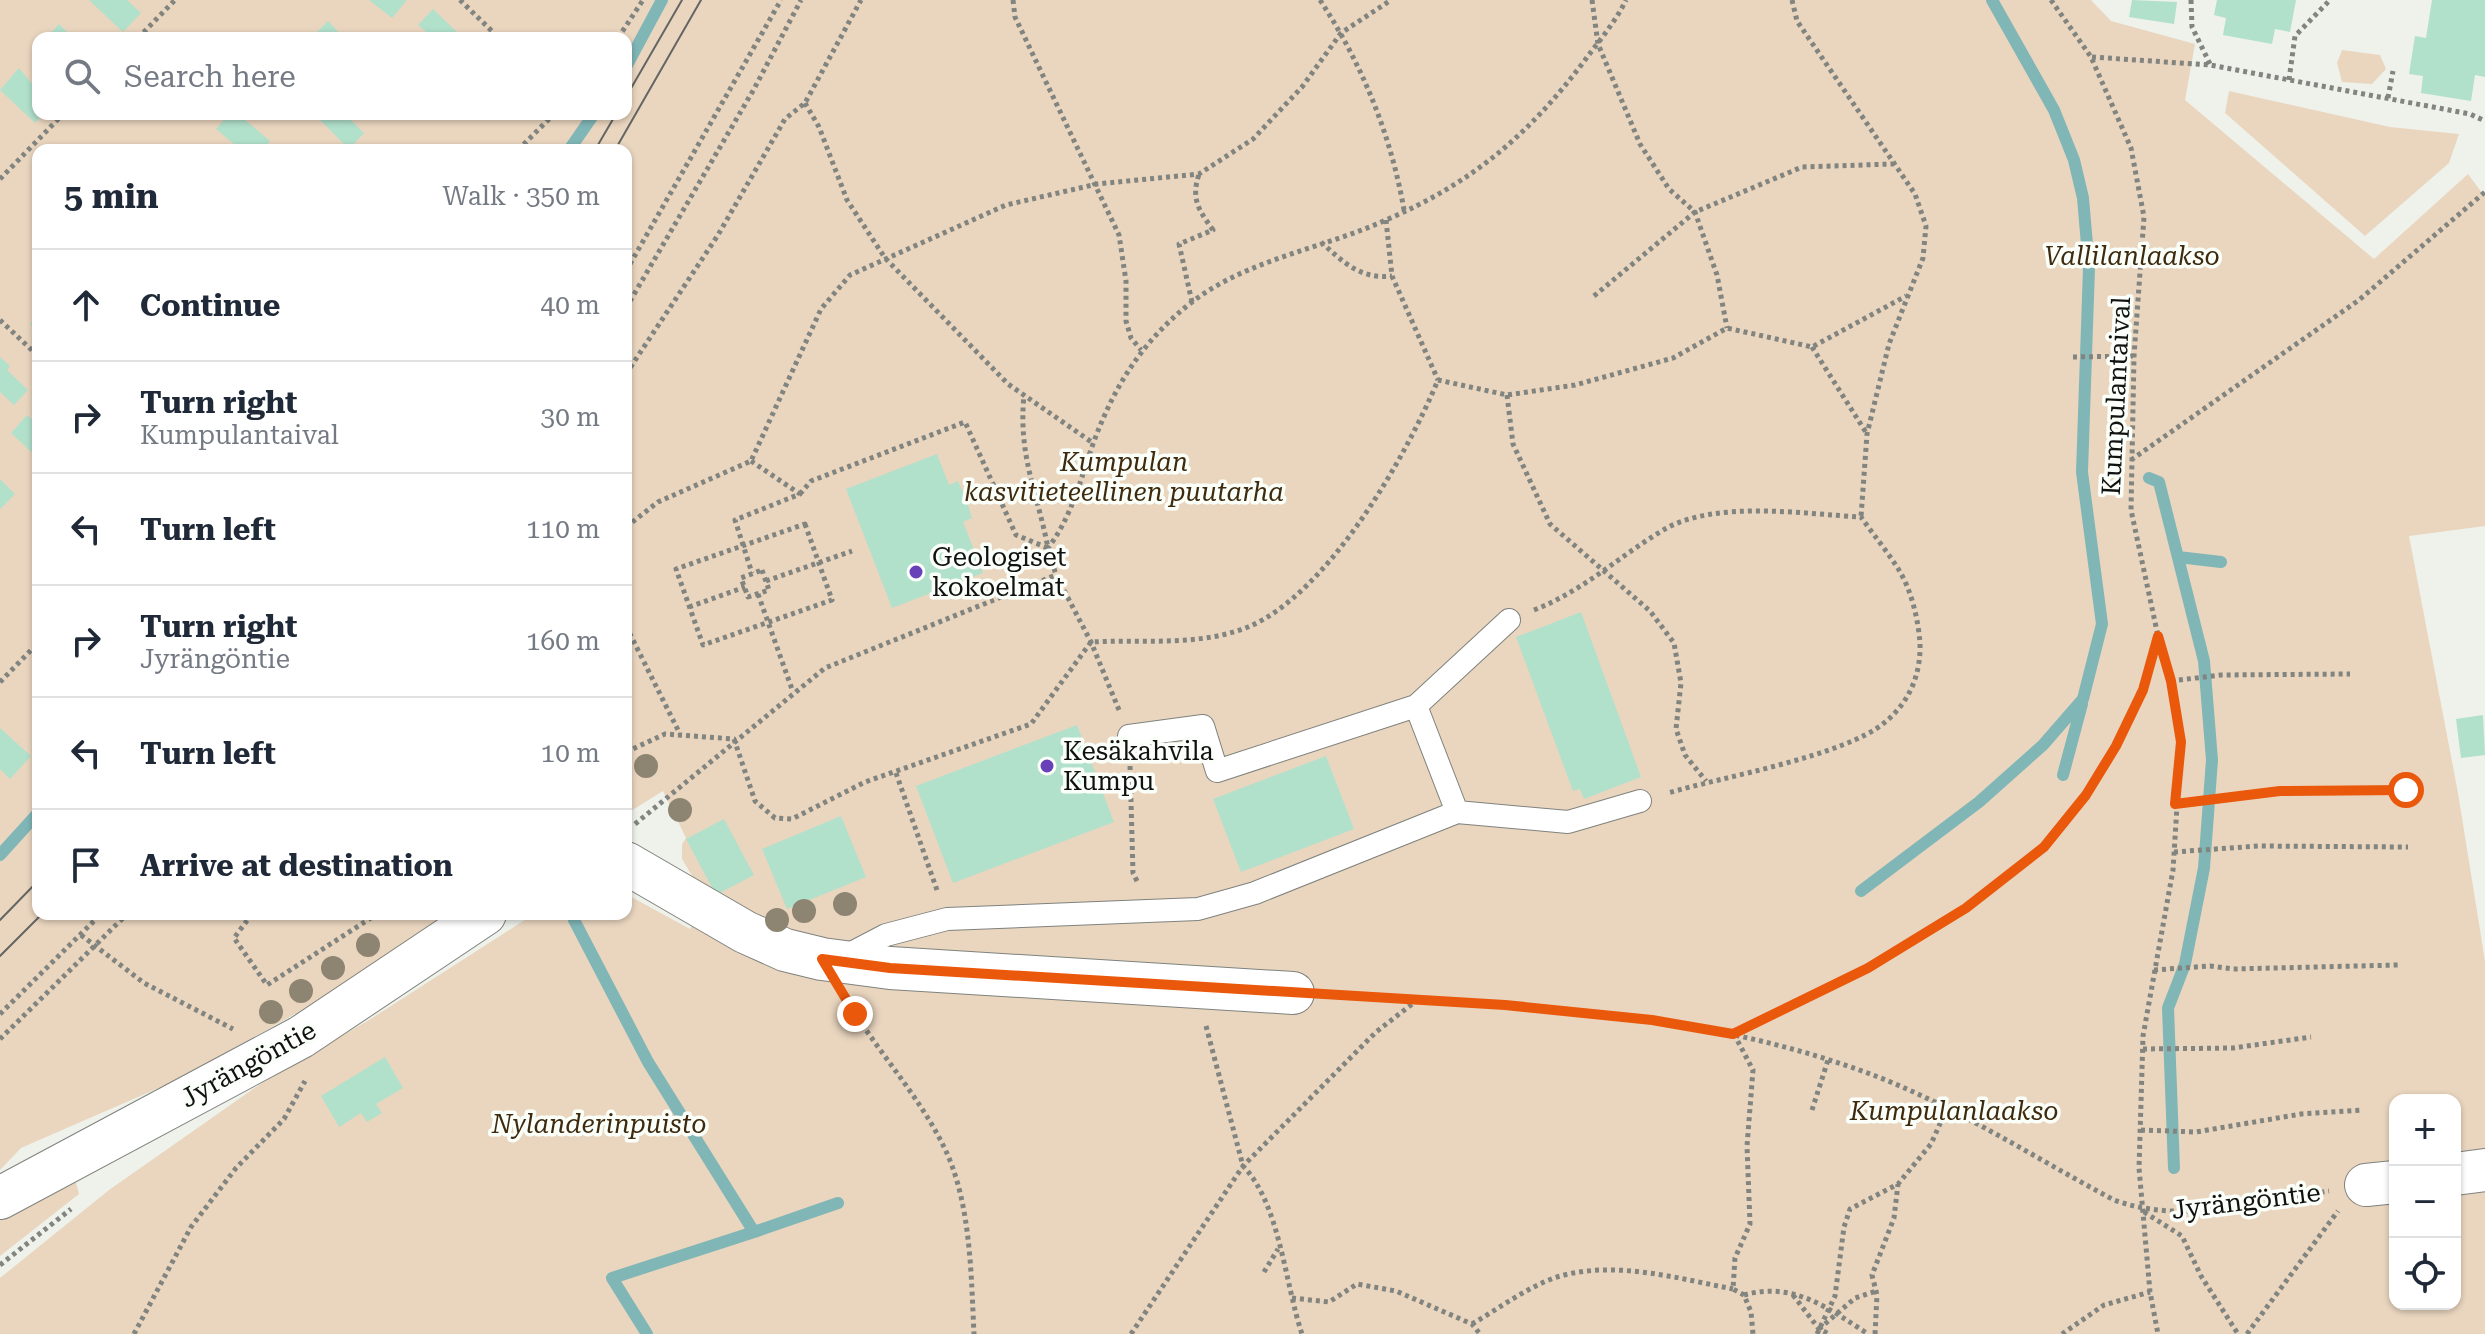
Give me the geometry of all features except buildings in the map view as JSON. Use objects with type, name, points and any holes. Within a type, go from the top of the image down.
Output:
[{"type":"street","points":[[632,866],[745,932],[785,950],[830,960],[890,968],[1293,993]]},
{"type":"street","name":"Jyrängöntie","points":[[0,1198],[292,1062],[477,920]]},
{"type":"street","points":[[2461,1173],[2485,1170]]},
{"type":"lane","points":[[1129,736],[1203,726],[1217,771],[1416,706],[1509,620]]},
{"type":"lane","points":[[1416,706],[1457,812]]},
{"type":"lane","points":[[830,960],[886,935],[947,919],[1198,909],[1255,893],[1457,812],[1568,822],[1640,801]]},
{"type":"path","points":[[144,32],[175,0]]},
{"type":"path","points":[[460,0],[493,32]]},
{"type":"path","points":[[622,32],[643,0]]},
{"type":"path","points":[[632,261],[781,0]]},
{"type":"path","points":[[632,298],[754,89],[801,0]]},
{"type":"path","points":[[632,365],[718,235],[785,119],[805,103],[861,0]]},
{"type":"path","points":[[1013,0],[1015,17],[1119,235],[1126,281],[1126,321],[1131,338],[1141,350]]},
{"type":"path","points":[[1320,0],[1341,33],[1395,159],[1404,210]]},
{"type":"path","points":[[632,522],[658,502],[751,461],[821,309],[850,275],[1006,205],[1097,184],[1199,174],[1253,139],[1302,87],[1341,33],[1391,0]]},
{"type":"path","points":[[1592,0],[1598,44],[1640,144],[1669,189],[1695,212],[1717,275],[1727,328]]},
{"type":"path","points":[[1048,548],[1065,524],[1093,443],[1118,384],[1141,350],[1192,302],[1230,279],[1321,242],[1386,220],[1445,192],[1498,156],[1548,108],[1598,44],[1626,0]]},
{"type":"path","points":[[1640,801],[1827,750],[1882,726],[1908,695],[1921,660],[1919,630],[1899,569],[1861,517],[1867,434],[1889,344],[1923,258],[1926,226],[1915,194],[1797,21],[1792,0]]},
{"type":"path","name":"Kumpulantaival","points":[[2051,0],[2091,57],[2131,148],[2144,217],[2134,356],[2130,460],[2132,518],[2171,681],[2181,742],[2174,852],[2143,1049],[2143,1211],[2150,1292],[2158,1334]]},
{"type":"path","points":[[2191,0],[2192,27],[2210,65]]},
{"type":"path","points":[[2289,80],[2295,36],[2330,0]]},
{"type":"path","points":[[2091,57],[2210,65],[2470,114],[2485,121]]},
{"type":"path","points":[[2388,98],[2393,71]]},
{"type":"path","points":[[805,103],[819,127],[847,200],[885,258],[1024,395],[1093,443]]},
{"type":"path","points":[[34,144],[57,120]]},
{"type":"path","points":[[524,144],[548,120]]},
{"type":"path","points":[[0,179],[32,146]]},
{"type":"path","points":[[1594,296],[1695,212],[1802,167],[1894,164]]},
{"type":"path","points":[[1192,302],[1179,244],[1213,230],[1195,205],[1194,190],[1199,174]]},
{"type":"path","points":[[2130,460],[2359,300],[2485,192]]},
{"type":"path","points":[[734,739],[755,801],[775,818],[792,819],[865,782],[1031,724],[1091,642],[1167,642],[1208,638],[1249,626],[1281,607],[1310,584],[1355,527],[1414,438],[1438,380],[1392,276],[1386,220]]},
{"type":"path","points":[[1321,242],[1349,267],[1375,278],[1392,276]]},
{"type":"path","points":[[1438,380],[1507,395],[1575,385],[1673,358],[1727,328],[1812,347],[1906,296]]},
{"type":"path","points":[[0,320],[32,350]]},
{"type":"path","points":[[1812,347],[1867,434]]},
{"type":"path","points":[[2073,357],[2134,356]]},
{"type":"path","points":[[632,826],[734,739],[825,668],[1056,575],[1024,459],[1024,395]]},
{"type":"path","points":[[1507,395],[1513,444],[1550,524],[1650,611],[1674,643],[1681,683],[1676,729],[1685,755],[1706,781]]},
{"type":"path","points":[[752,573],[735,520],[800,494],[811,481],[965,422],[1016,535],[1048,548]]},
{"type":"path","points":[[751,461],[800,494]]},
{"type":"path","points":[[1509,620],[1571,595],[1666,529],[1693,517],[1778,512],[1861,517]]},
{"type":"path","points":[[805,524],[819,563],[832,600],[703,645],[676,569],[805,524]]},
{"type":"path","points":[[766,581],[852,551]]},
{"type":"path","points":[[762,570],[766,581],[769,590],[748,597],[741,578],[762,570]]},
{"type":"path","points":[[689,607],[745,587]]},
{"type":"path","points":[[758,594],[793,692]]},
{"type":"path","points":[[1733,1289],[1735,1258],[1750,1224],[1747,1146],[1753,1070],[1733,1034],[1880,961],[1966,908],[2044,847],[2086,795],[2116,746],[2143,690],[2158,636]]},
{"type":"path","points":[[632,638],[680,734]]},
{"type":"path","points":[[0,682],[32,649]]},
{"type":"path","points":[[2171,681],[2213,676],[2350,674]]},
{"type":"path","points":[[632,749],[665,734],[734,739]]},
{"type":"path","points":[[896,773],[947,919]]},
{"type":"path","points":[[2175,804],[2280,791],[2406,790]]},
{"type":"path","points":[[2174,852],[2408,847]]},
{"type":"path","points":[[0,1014],[95,920]]},
{"type":"path","points":[[0,1039],[122,920]]},
{"type":"path","points":[[248,920],[234,938],[267,985],[368,920]]},
{"type":"path","points":[[81,935],[144,983],[292,1062],[284,1119],[236,1168],[191,1227],[134,1334]]},
{"type":"path","points":[[830,960],[855,1014],[904,1080],[944,1147],[957,1181],[974,1334]]},
{"type":"path","points":[[2154,970],[2398,965]]},
{"type":"path","points":[[1198,986],[1243,1166],[1257,1180],[1279,1248],[1300,1333]]},
{"type":"path","name":"Jyrängöntie","points":[[1293,993],[1535,1008],[1733,1034],[1874,1075],[1947,1108],[2114,1200],[2143,1211],[2199,1211],[2372,1185]]},
{"type":"path","points":[[1131,1334],[1243,1166],[1376,1032],[1416,1000]]},
{"type":"path","points":[[2143,1049],[2233,1048],[2311,1037]]},
{"type":"path","points":[[1812,1110],[1828,1060]]},
{"type":"path","points":[[1818,1332],[1835,1296],[1844,1227],[1850,1209],[1898,1184],[1931,1144],[1947,1108]]},
{"type":"path","points":[[2141,1130],[2196,1132],[2301,1114],[2362,1110]]},
{"type":"path","points":[[1875,1334],[1876,1291],[1872,1275],[1894,1218],[1898,1184]]},
{"type":"path","points":[[2247,1334],[2372,1185]]},
{"type":"path","points":[[2143,1211],[2182,1236],[2201,1276],[2238,1334]]},
{"type":"path","points":[[1264,1272],[1279,1248]]},
{"type":"path","points":[[1472,1324],[1553,1279],[1591,1270],[1646,1273],[1733,1289],[1744,1295],[1778,1289],[1819,1302],[1868,1334]]},
{"type":"path","points":[[1292,1298],[1329,1302],[1357,1284],[1396,1291],[1472,1324],[1480,1334]]},
{"type":"path","points":[[1818,1332],[1855,1298],[1876,1291]]},
{"type":"path","points":[[2062,1334],[2104,1305],[2150,1292]]},
{"type":"path","points":[[1793,1294],[1818,1332],[1829,1334]]},
{"type":"path","points":[[1744,1295],[1751,1312],[1753,1334]]},
{"type":"green space","points":[[0,0],[2091,0],[2111,21],[2195,44],[2185,100],[2374,259],[2468,174],[2485,197],[2485,526],[2409,536],[2458,793],[2485,961],[2485,1334],[0,1334],[0,1278],[109,1190],[266,1080],[369,1020],[525,920],[632,920],[632,897],[690,929],[707,901],[682,859],[682,844],[686,838],[663,791],[632,810],[632,144],[32,144],[32,920],[461,920],[301,1023],[295,1014],[177,1080],[21,1148],[0,1170]]},
{"type":"green space","points":[[2342,50],[2380,55],[2386,69],[2372,84],[2342,82],[2337,63]]},
{"type":"green space","points":[[2229,91],[2390,127],[2459,134],[2449,163],[2365,236],[2225,113]]},
{"type":"green space","points":[[75,1179],[79,1194],[0,1256],[0,1213]]},
{"type":"waterway","points":[[632,56],[662,0]]},
{"type":"waterway","points":[[1861,891],[1979,802],[2043,745],[2083,699],[2102,624],[2082,472],[2089,268],[2083,198],[2074,160],[2054,110],[1992,0]]},
{"type":"waterway","points":[[573,144],[590,120]]},
{"type":"waterway","points":[[2149,478],[2159,482],[2204,661],[2212,760],[2204,868],[2185,964],[2168,1008],[2174,1168]]},
{"type":"waterway","points":[[2178,557],[2221,562]]},
{"type":"waterway","points":[[2063,775],[2082,704]]},
{"type":"waterway","points":[[0,855],[32,820]]},
{"type":"waterway","points":[[574,920],[648,1062],[754,1232],[612,1278],[647,1334]]},
{"type":"waterway","points":[[754,1232],[838,1203]]},
{"type":"tram line","points":[[632,87],[682,0]]},
{"type":"tram line","points":[[618,144],[701,0]]},
{"type":"tram line","points":[[598,144],[612,120]]},
{"type":"tram line","points":[[0,920],[32,887]]},
{"type":"tram line","points":[[0,956],[36,920]]},
{"type":"place","name":"Geologiset kokoelmat","points":[[916,572]]},
{"type":"place","name":"Kesäkahvila Kumpu","points":[[1047,766]]},
{"type":"route","points":[[855,1014],[822,959],[890,968],[1505,1005],[1652,1020],[1733,1034],[1868,968],[1966,908],[2044,847],[2086,795],[2116,746],[2143,690],[2158,636],[2171,681],[2181,742],[2175,804],[2280,791],[2406,790]]},
{"type":"park label","name":"Vallilanlaakso","points":[[2132,256]]},
{"type":"park label","name":"Kumpulan kasvitieteellinen puutarha","points":[[1124,477]]},
{"type":"park label","name":"Kumpulanlaakso","points":[[1954,1111]]},
{"type":"park label","name":"Nylanderinpuisto","points":[[599,1124]]}]
